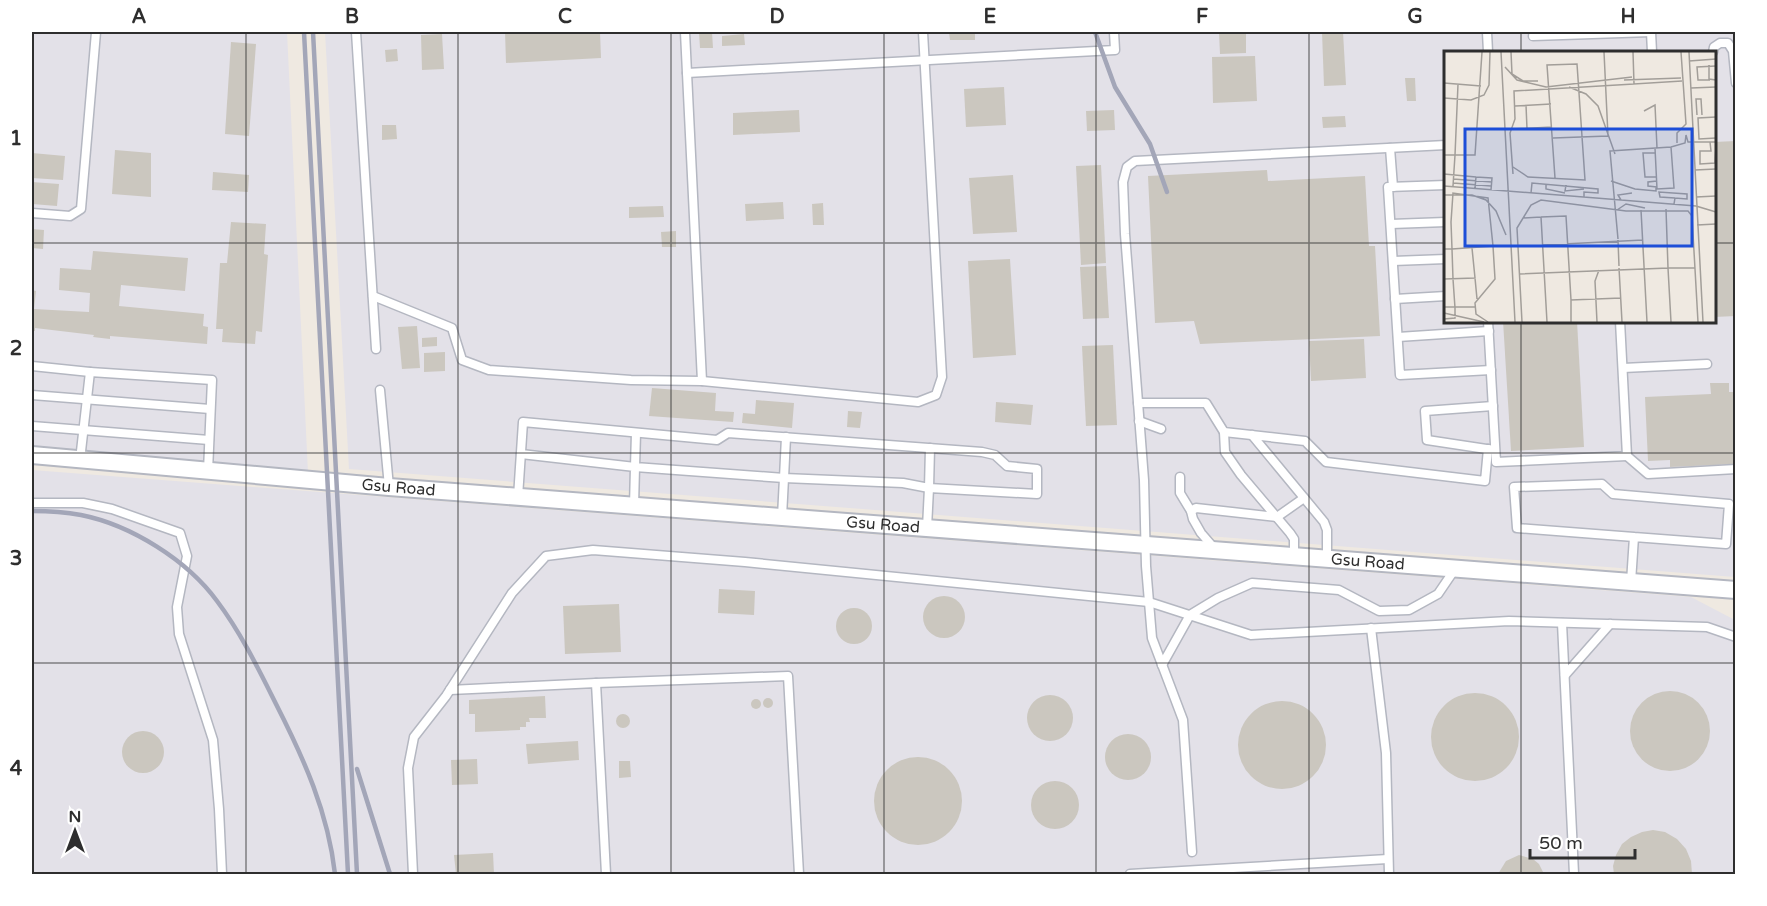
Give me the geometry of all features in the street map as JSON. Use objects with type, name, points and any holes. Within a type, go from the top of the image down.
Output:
[{"type":"street","name":"Gsu Road","points":[[32,455],[389,487],[1736,590]]},
{"type":"lane","points":[[32,213],[70,216],[81,209],[96,32]]},
{"type":"lane","points":[[356,32],[376,349]]},
{"type":"lane","points":[[685,32],[702,381]]},
{"type":"lane","points":[[373,296],[452,328],[462,360],[489,370],[631,380],[702,381],[918,402],[936,395],[942,377],[923,32]]},
{"type":"lane","points":[[687,73],[1115,50],[1114,32]]},
{"type":"lane","points":[[1487,32],[1488,51]]},
{"type":"lane","points":[[1533,36],[1651,32],[1652,51]]},
{"type":"lane","points":[[1713,51],[1714,47],[1720,43],[1728,43],[1733,51],[1736,82]]},
{"type":"lane","points":[[1192,852],[1183,720],[1152,639],[1145,545],[1144,480],[1125,234],[1124,182],[1127,167],[1135,160],[1444,146]]},
{"type":"lane","points":[[1390,148],[1393,187]]},
{"type":"lane","points":[[1444,185],[1388,188],[1400,375],[1491,370]]},
{"type":"lane","points":[[1391,224],[1444,222]]},
{"type":"lane","points":[[1393,261],[1444,259]]},
{"type":"lane","points":[[1395,299],[1444,296]]},
{"type":"lane","points":[[1224,432],[1305,441],[1326,462],[1485,481],[1492,449],[1493,406],[1488,322]]},
{"type":"lane","points":[[1620,322],[1628,456]]},
{"type":"lane","points":[[1398,337],[1488,331]]},
{"type":"lane","points":[[1623,368],[1707,364]]},
{"type":"lane","points":[[32,366],[212,380],[207,471]]},
{"type":"lane","points":[[80,460],[90,372]]},
{"type":"lane","points":[[380,390],[389,487]]},
{"type":"lane","points":[[32,394],[210,409]]},
{"type":"lane","points":[[1138,403],[1206,403],[1224,432],[1225,452],[1294,539],[1294,557]]},
{"type":"lane","points":[[1492,449],[1427,440],[1425,411],[1493,406]]},
{"type":"lane","points":[[1139,421],[1161,429]]},
{"type":"lane","points":[[518,497],[523,422],[717,440],[728,433],[982,452],[995,455],[1007,466],[1037,469],[1037,494],[929,488],[903,483],[784,478],[635,467],[521,454]]},
{"type":"lane","points":[[32,426],[209,440]]},
{"type":"lane","points":[[634,506],[636,433]]},
{"type":"lane","points":[[1252,435],[1324,522],[1328,530],[1327,559]]},
{"type":"lane","points":[[782,517],[786,437]]},
{"type":"lane","points":[[927,528],[930,448]]},
{"type":"lane","points":[[1492,449],[1496,462],[1628,456],[1648,474],[1736,469]]},
{"type":"lane","points":[[1180,477],[1180,493],[1191,512],[1192,519],[1216,550]]},
{"type":"lane","points":[[1602,484],[1613,494],[1729,504],[1726,544],[1634,537],[1517,528],[1514,487],[1602,484]]},
{"type":"lane","points":[[1191,512],[1196,508],[1277,517],[1304,498]]},
{"type":"lane","points":[[32,503],[83,503],[112,509],[180,533],[187,556],[177,607],[179,634],[213,740],[222,874]]},
{"type":"lane","points":[[1630,582],[1634,537]]},
{"type":"lane","points":[[413,874],[408,768],[414,737],[450,690],[512,593],[546,556],[593,550],[745,562],[1149,602],[1251,634],[1509,621],[1707,627],[1736,637]]},
{"type":"lane","points":[[1162,665],[1190,615],[1218,598],[1252,583],[1339,590],[1379,611],[1409,610],[1438,594],[1455,569]]},
{"type":"lane","points":[[1562,623],[1574,874]]},
{"type":"lane","points":[[1565,675],[1610,624]]},
{"type":"lane","points":[[1371,628],[1386,753],[1389,874]]},
{"type":"lane","points":[[450,690],[788,676],[799,874]]},
{"type":"lane","points":[[596,683],[606,874]]},
{"type":"lane","points":[[1130,874],[1388,859]]},
{"type":"shaded area","points":[[32,32],[287,32],[308,473],[32,451]]},
{"type":"shaded area","points":[[325,32],[1735,32],[1735,577],[349,469]]},
{"type":"shaded area","points":[[32,470],[1691,597],[1735,620],[1735,874],[32,874]]},
{"type":"building","points":[[505,32],[600,32],[601,58],[506,63]]},
{"type":"building","points":[[699,32],[712,32],[713,48],[700,48]]},
{"type":"building","points":[[949,32],[975,32],[975,40],[950,40]]},
{"type":"building","points":[[1219,32],[1246,32],[1246,53],[1220,54]]},
{"type":"building","points":[[1322,32],[1343,32],[1346,85],[1324,86]]},
{"type":"building","points":[[442,34],[444,69],[422,70],[421,35]]},
{"type":"building","points":[[744,34],[745,45],[722,46],[722,36]]},
{"type":"building","points":[[231,42],[256,44],[249,136],[225,134]]},
{"type":"building","points":[[397,49],[398,61],[386,62],[385,50]]},
{"type":"building","points":[[1255,56],[1257,101],[1213,103],[1212,57]]},
{"type":"building","points":[[1405,78],[1415,78],[1416,101],[1407,101]]},
{"type":"building","points":[[1004,87],[1006,125],[966,127],[964,89]]},
{"type":"building","points":[[799,110],[800,132],[733,135],[733,113]]},
{"type":"building","points":[[1114,110],[1115,130],[1087,131],[1086,111]]},
{"type":"building","points":[[1345,116],[1346,127],[1323,128],[1322,117]]},
{"type":"building","points":[[382,125],[396,125],[397,139],[382,140]]},
{"type":"building","points":[[1736,141],[1736,316],[1716,317],[1716,142]]},
{"type":"building","points":[[115,150],[151,153],[151,197],[112,194]]},
{"type":"building","points":[[32,153],[65,156],[63,180],[32,178]]},
{"type":"building","points":[[1101,165],[1106,263],[1081,265],[1076,166]]},
{"type":"building","points":[[1267,170],[1268,181],[1365,176],[1369,246],[1375,246],[1380,336],[1200,344],[1194,321],[1155,323],[1148,176]]},
{"type":"building","points":[[213,172],[249,175],[248,192],[212,190]]},
{"type":"building","points":[[1013,175],[1017,232],[973,234],[969,178]]},
{"type":"building","points":[[32,182],[59,184],[57,206],[32,204]]},
{"type":"building","points":[[783,202],[784,219],[746,221],[745,204]]},
{"type":"building","points":[[823,203],[824,225],[813,225],[812,204]]},
{"type":"building","points":[[663,206],[664,217],[629,218],[629,207]]},
{"type":"building","points":[[231,222],[266,224],[264,254],[268,255],[262,332],[256,331],[255,344],[222,342],[223,329],[216,329],[220,263],[227,263]]},
{"type":"building","points":[[32,229],[44,230],[43,249],[32,248]]},
{"type":"building","points":[[676,231],[676,247],[662,247],[661,232]]},
{"type":"building","points":[[93,251],[188,258],[185,291],[121,285],[119,306],[204,314],[203,326],[208,327],[207,344],[110,336],[110,339],[35,328],[35,331],[32,331],[32,290],[36,291],[34,309],[89,312],[90,293],[59,290],[60,268],[91,270]]},
{"type":"building","points":[[1010,259],[1016,355],[973,358],[968,261]]},
{"type":"building","points":[[1106,266],[1109,318],[1083,319],[1080,267]]},
{"type":"building","points":[[1503,322],[1577,322],[1584,447],[1511,451]]},
{"type":"building","points":[[417,326],[420,368],[402,369],[398,327]]},
{"type":"building","points":[[437,337],[437,346],[422,347],[422,338]]},
{"type":"building","points":[[1364,339],[1366,378],[1311,381],[1309,341]]},
{"type":"building","points":[[1113,345],[1117,425],[1086,426],[1082,346]]},
{"type":"building","points":[[445,352],[445,371],[424,372],[424,353]]},
{"type":"building","points":[[1710,383],[1729,383],[1729,392],[1736,392],[1736,464],[1670,467],[1670,460],[1648,461],[1645,397],[1711,394]]},
{"type":"building","points":[[652,388],[716,393],[715,411],[734,412],[733,422],[649,416]]},
{"type":"building","points":[[756,400],[794,403],[792,428],[742,423],[743,413],[755,414]]},
{"type":"building","points":[[996,402],[1033,405],[1031,425],[995,422]]},
{"type":"building","points":[[848,411],[862,412],[860,428],[847,427]]},
{"type":"building","points":[[719,589],[755,591],[754,615],[718,613]]},
{"type":"building","points":[[944,596],[959,602],[965,617],[959,632],[944,638],[929,632],[923,617],[929,602]]},
{"type":"building","points":[[619,604],[621,652],[565,654],[563,606]]},
{"type":"building","points":[[854,608],[867,613],[872,626],[867,639],[854,644],[841,639],[836,626],[841,613]]},
{"type":"building","points":[[1670,691],[1685,694],[1698,703],[1707,716],[1710,731],[1707,746],[1698,759],[1685,768],[1670,771],[1655,768],[1642,759],[1633,746],[1630,731],[1633,716],[1642,703],[1655,694]]},
{"type":"building","points":[[1475,693],[1492,697],[1506,706],[1515,720],[1519,737],[1515,754],[1506,768],[1492,777],[1475,781],[1458,777],[1444,768],[1435,754],[1431,737],[1435,720],[1444,706],[1458,697]]},
{"type":"building","points":[[1050,695],[1066,702],[1073,718],[1066,734],[1050,741],[1034,734],[1027,718],[1034,702]]},
{"type":"building","points":[[545,696],[546,718],[529,718],[530,722],[526,722],[526,727],[520,727],[520,730],[475,732],[475,714],[469,714],[469,700]]},
{"type":"building","points":[[768,698],[773,703],[768,708],[763,703]]},
{"type":"building","points":[[756,699],[761,704],[756,709],[751,704]]},
{"type":"building","points":[[1282,701],[1299,705],[1313,714],[1322,728],[1326,745],[1322,762],[1313,776],[1299,785],[1282,789],[1265,785],[1251,776],[1242,762],[1238,745],[1242,728],[1251,714],[1265,705]]},
{"type":"building","points":[[623,714],[628,716],[630,721],[628,726],[623,728],[618,726],[616,721],[618,716]]},
{"type":"building","points":[[143,731],[158,737],[164,752],[158,767],[143,773],[128,767],[122,752],[128,737]]},
{"type":"building","points":[[1128,734],[1144,741],[1151,757],[1144,773],[1128,780],[1112,773],[1105,757],[1112,741]]},
{"type":"building","points":[[578,741],[579,760],[528,764],[526,744]]},
{"type":"building","points":[[918,757],[935,761],[949,770],[958,784],[962,801],[958,818],[949,832],[935,841],[918,845],[901,841],[887,832],[878,818],[874,801],[878,784],[887,770],[901,761]]},
{"type":"building","points":[[477,759],[478,784],[452,785],[451,760]]},
{"type":"building","points":[[619,761],[630,761],[631,777],[619,778]]},
{"type":"building","points":[[1055,781],[1072,788],[1079,805],[1072,822],[1055,829],[1038,822],[1031,805],[1038,788]]},
{"type":"building","points":[[1653,830],[1665,832],[1677,839],[1686,849],[1691,861],[1692,874],[1614,874],[1613,866],[1622,844],[1642,832]]},
{"type":"building","points":[[493,853],[494,874],[456,874],[454,855]]},
{"type":"building","points":[[1519,855],[1533,859],[1539,864],[1544,874],[1498,874],[1506,861]]},
{"type":"railway","points":[[304,32],[348,874]]},
{"type":"railway","points":[[313,32],[357,874]]},
{"type":"railway","points":[[1095,32],[1115,87],[1150,144],[1167,192]]},
{"type":"railway","points":[[32,511],[81,515],[119,527],[174,558],[205,586],[226,613],[241,638],[296,745],[321,807],[335,874]]},
{"type":"railway","points":[[357,769],[390,874]]}]
